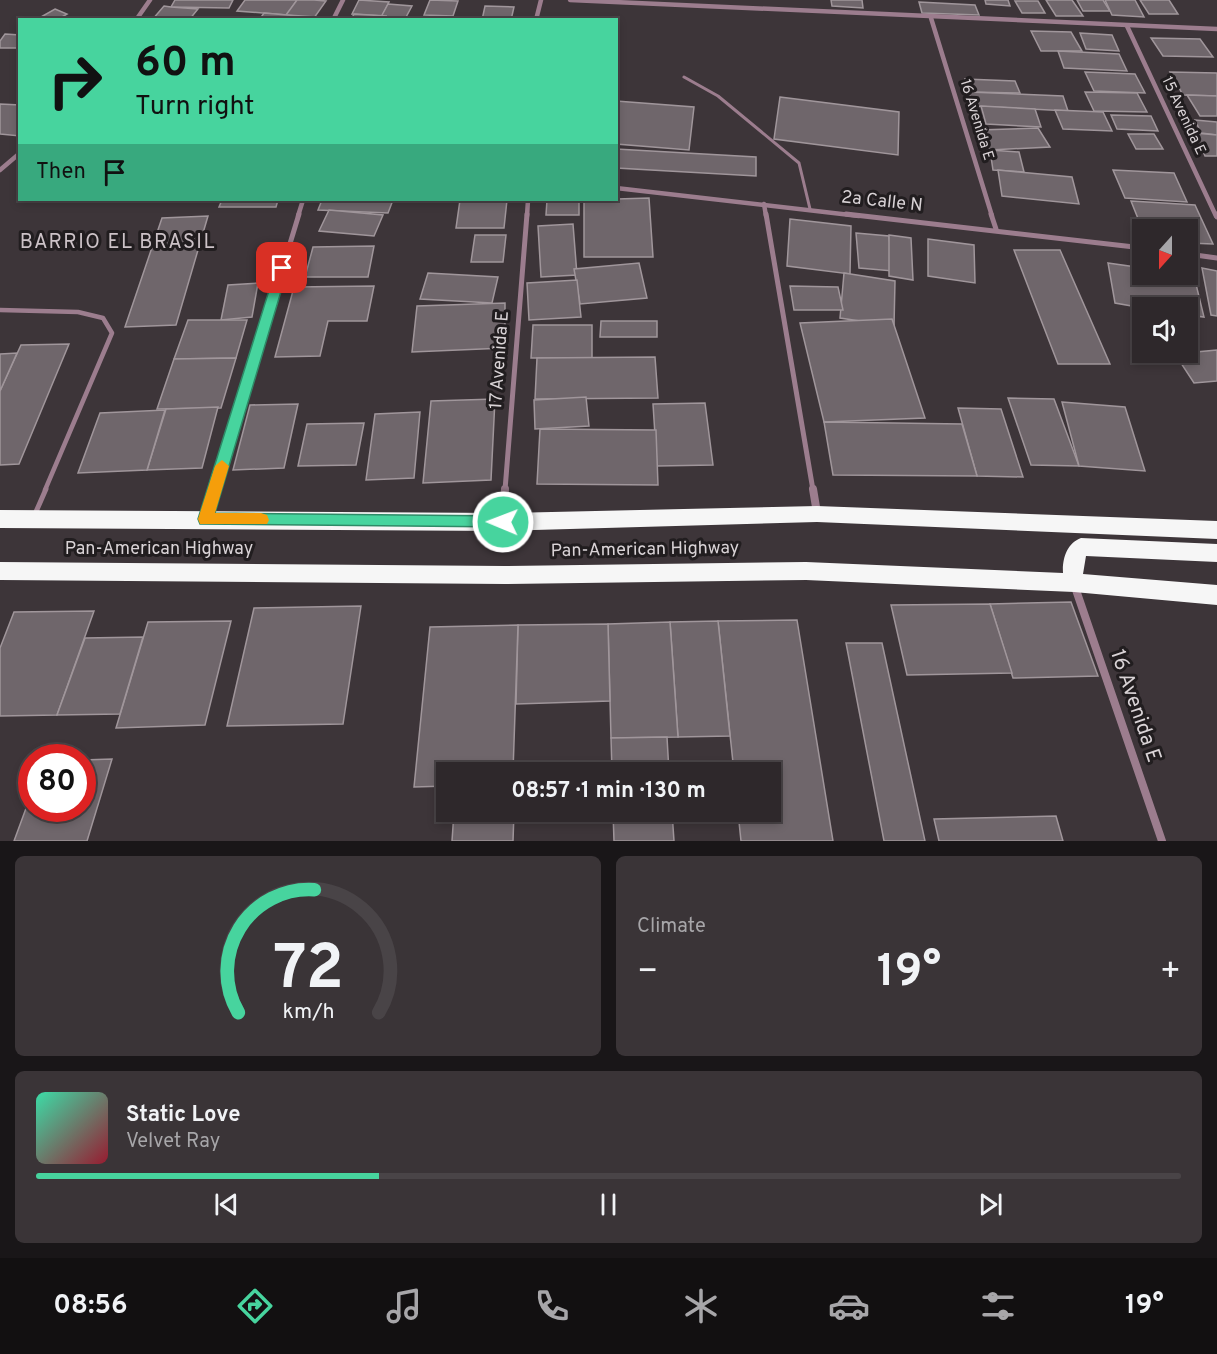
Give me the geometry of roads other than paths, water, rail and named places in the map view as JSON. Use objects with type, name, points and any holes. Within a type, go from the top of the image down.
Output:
[{"type":"highway","name":"Pan-American Highway","points":[[0,519],[503,522],[817,514],[1217,531]]},
{"type":"highway","points":[[1074,584],[1071,564],[1081,547],[1217,553]]},
{"type":"highway","name":"Pan-American Highway","points":[[0,571],[504,575],[806,571],[1074,584],[1217,595]]},
{"type":"street","points":[[137,18],[150,0]]},
{"type":"street","points":[[334,18],[343,0]]},
{"type":"street","points":[[536,18],[541,0]]},
{"type":"street","points":[[570,0],[931,18],[1217,29]]},
{"type":"street","name":"16 Avenida E","points":[[931,18],[996,229]]},
{"type":"street","name":"15 Avenida E","points":[[1127,26],[1217,217]]},
{"type":"street","points":[[0,170],[18,155]]},
{"type":"street","name":"2a Calle N","points":[[618,188],[996,229],[1132,247]]},
{"type":"street","points":[[206,519],[303,201]]},
{"type":"street","name":"17 Avenida E","points":[[503,522],[528,201]]},
{"type":"street","points":[[764,204],[817,514]]},
{"type":"street","points":[[1198,255],[1217,258]]},
{"type":"street","name":"16 Avenida E","points":[[1074,584],[1162,841]]},
{"type":"lane","points":[[684,77],[718,96],[799,163],[810,209]]},
{"type":"lane","points":[[0,310],[78,312],[104,318],[112,333],[33,519]]},
{"type":"district","name":"BARRIO EL BRASIL","points":[[118,243]]}]
